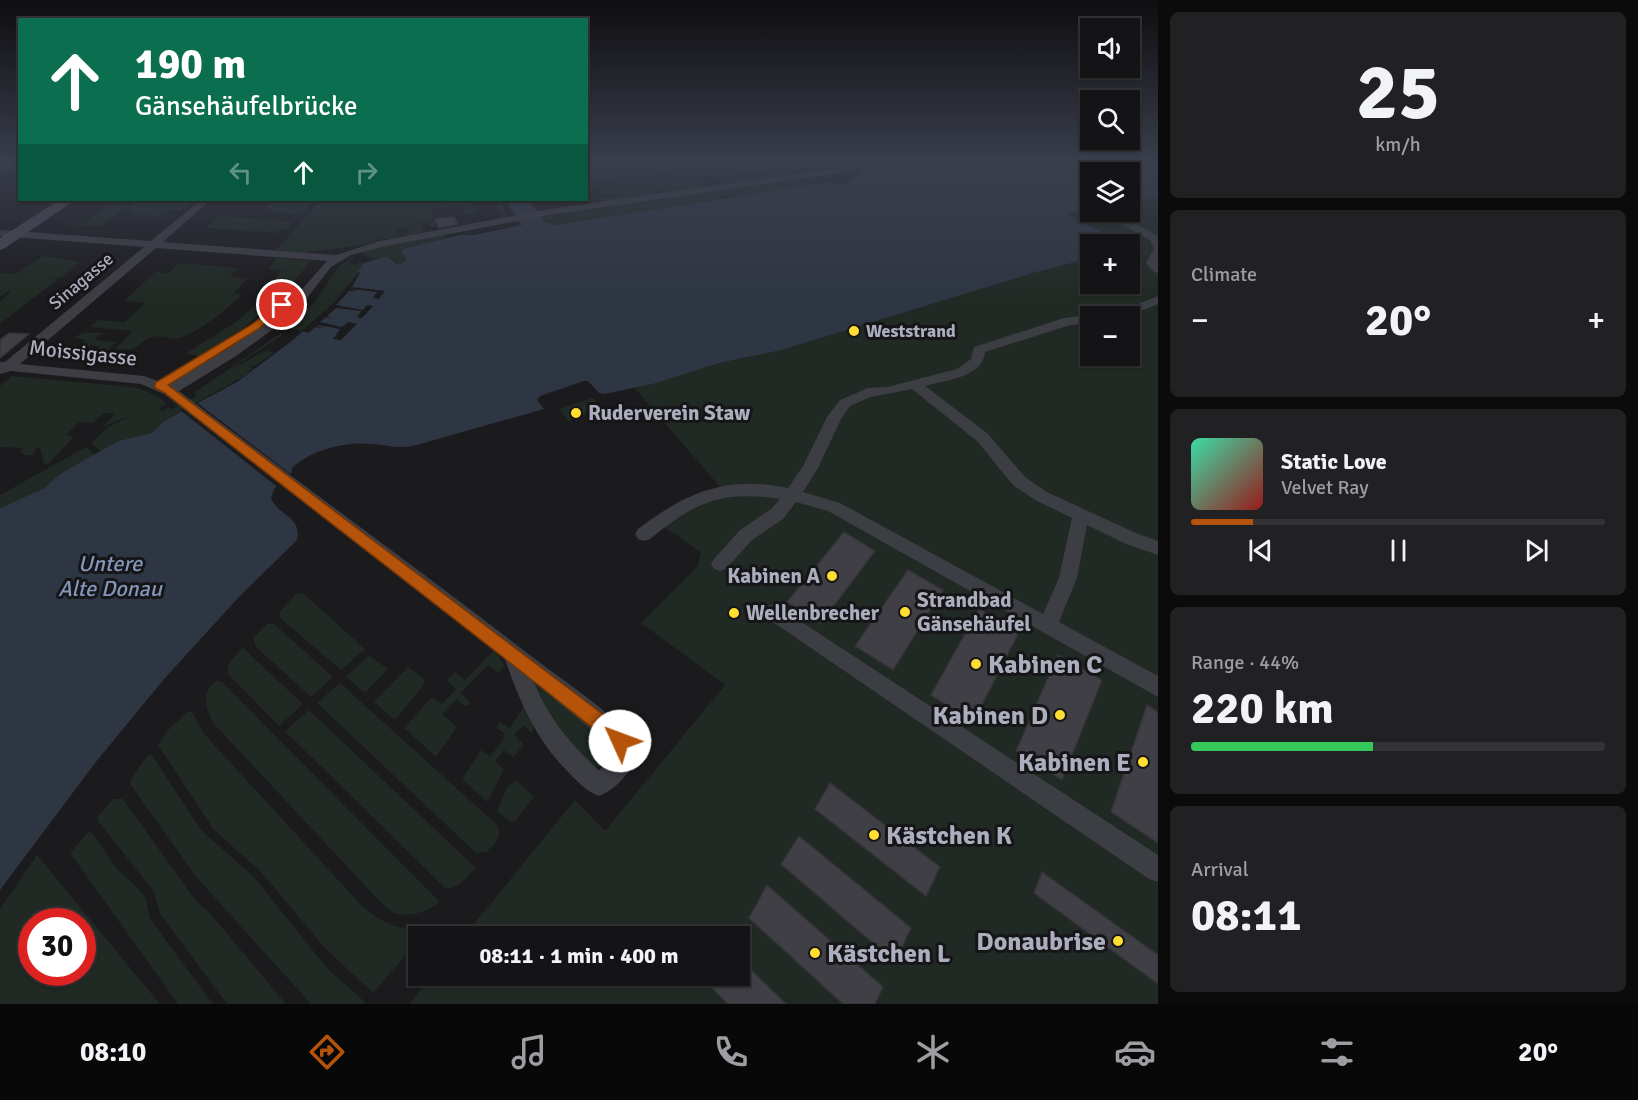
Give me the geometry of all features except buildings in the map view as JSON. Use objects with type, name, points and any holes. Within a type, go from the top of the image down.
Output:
[{"type":"street","points":[[0,244],[56,208]]},
{"type":"street","name":"Sinagasse","points":[[2,369],[196,208]]},
{"type":"street","points":[[0,233],[329,257],[380,244],[590,208]]},
{"type":"street","points":[[1157,246],[1152,263],[1158,270]]},
{"type":"street","points":[[164,388],[191,367],[255,327],[282,305],[329,257]]},
{"type":"street","points":[[164,388],[231,353],[272,324],[300,299],[327,265],[329,257]]},
{"type":"street","points":[[1140,307],[1158,300]]},
{"type":"street","points":[[720,564],[746,535],[777,514],[793,494],[810,468],[834,417],[845,403],[867,393],[962,372],[974,365],[978,360],[980,350],[1068,321],[1080,320]]},
{"type":"street","name":"Moissigasse","points":[[2,369],[135,379],[164,388],[185,403],[293,487],[514,656],[611,731],[628,752],[616,771],[598,785],[573,764],[551,739],[528,698],[514,656]]},
{"type":"street","points":[[914,384],[982,437],[1019,481],[1041,496],[1132,539],[1158,548]]},
{"type":"street","points":[[644,534],[691,502],[735,489],[793,494],[834,507],[1158,687]]},
{"type":"street","points":[[1048,625],[1068,578],[1081,515]]},
{"type":"street","points":[[774,612],[1158,870]]},
{"type":"shaded area","points":[[105,208],[125,208],[101,226],[63,224],[84,223]]},
{"type":"shaded area","points":[[131,208],[184,208],[159,216],[132,215],[128,210]]},
{"type":"shaded area","points":[[267,208],[307,208],[300,215],[265,210]]},
{"type":"shaded area","points":[[315,208],[439,208],[430,209],[436,227],[430,227],[428,222],[421,223],[423,234],[404,237],[403,233],[408,232],[407,228],[397,229],[398,234],[401,233],[403,237],[376,240],[373,244],[301,253],[276,250],[306,217],[322,217],[308,215]]},
{"type":"shaded area","points":[[462,208],[473,208],[475,213],[465,214]]},
{"type":"shaded area","points":[[499,208],[503,208],[509,219],[504,220]]},
{"type":"shaded area","points":[[601,208],[665,208],[556,225],[547,224],[540,217]]},
{"type":"shaded area","name":"Strandbad Gänsehäufel","points":[[1074,208],[1080,208],[1080,222],[1140,222],[1140,208],[1158,208],[1158,1004],[409,1004],[424,986],[750,986],[750,926],[472,926],[575,800],[605,831],[725,685],[641,623],[698,566],[701,552],[655,521],[680,500],[720,487],[620,371]]},
{"type":"shaded area","points":[[219,216],[294,222],[286,230],[276,232],[279,233],[206,228]]},
{"type":"shaded area","points":[[445,234],[445,240],[420,245],[419,242],[417,245],[403,249],[402,252],[405,255],[402,256],[406,256],[408,261],[397,265],[387,256],[371,259],[361,252],[377,246]]},
{"type":"shaded area","points":[[44,256],[80,262],[60,278],[47,277],[58,279],[0,324],[0,301],[11,292],[0,297],[0,273],[15,274]]},
{"type":"shaded area","points":[[353,256],[347,262],[355,265],[361,261],[364,263],[335,302],[302,331],[288,328],[314,303],[338,268]]},
{"type":"shaded area","points":[[277,258],[311,261],[285,292],[272,291],[279,283],[273,282],[282,270],[268,269]]},
{"type":"shaded area","points":[[179,263],[238,268],[230,277],[248,278],[234,293],[242,295],[213,319],[188,335],[176,339],[153,337],[135,348],[115,349],[133,331],[90,327],[98,320],[125,322],[145,303],[124,301],[155,272],[168,273]]},
{"type":"shaded area","points":[[271,292],[283,293],[246,326],[200,356],[185,354],[236,322]]},
{"type":"shaded area","points":[[84,332],[108,334],[99,335],[94,340],[116,342],[105,353],[94,352],[100,346],[91,345],[84,351],[75,350],[85,340],[73,338]]},
{"type":"shaded area","points":[[281,333],[281,336],[231,369],[267,350],[274,353],[257,365],[251,366],[253,368],[246,375],[164,421],[152,433],[118,441],[101,451],[91,444],[107,428],[132,415],[104,425],[115,414],[104,413],[93,423],[79,422],[66,435],[74,437],[48,464],[44,465],[40,448],[36,448],[33,455],[23,455],[24,453],[20,452],[23,448],[0,447],[0,386],[12,376],[137,388],[155,395],[167,404],[159,408],[162,411],[169,407],[172,409],[197,396],[194,393]]},
{"type":"shaded area","name":"Ruderverein Staw","points":[[593,398],[602,409],[568,421],[559,409]]},
{"type":"shaded area","points":[[86,447],[96,455],[60,474],[43,489],[0,508],[0,495]]},
{"type":"shaded area","points":[[303,593],[365,649],[341,670],[280,618],[280,611],[296,594]]},
{"type":"shaded area","points":[[267,624],[274,624],[333,677],[311,697],[256,647],[253,638]]},
{"type":"shaded area","points":[[243,648],[303,704],[279,726],[228,674],[230,663]]},
{"type":"shaded area","points":[[494,650],[505,666],[498,673],[488,665],[461,693],[470,702],[469,705],[464,706],[457,699],[442,714],[457,727],[436,757],[404,728],[432,697],[442,704],[456,689],[447,680],[455,672],[465,680]]},
{"type":"shaded area","points":[[369,655],[388,669],[365,693],[346,677]]},
{"type":"shaded area","points":[[408,667],[424,679],[425,683],[395,720],[374,702]]},
{"type":"shaded area","points":[[217,681],[222,682],[440,902],[425,911],[406,915],[394,913],[382,904],[214,724],[207,707],[206,695]]},
{"type":"shaded area","points":[[535,682],[616,749],[608,761],[595,767],[555,733],[531,686]]},
{"type":"shaded area","points":[[340,683],[495,823],[499,835],[487,852],[476,853],[317,703]]},
{"type":"shaded area","points":[[525,704],[534,724],[532,734],[524,726],[514,734],[524,745],[513,757],[504,750],[495,761],[504,770],[487,802],[462,779],[481,750],[490,757],[505,737],[504,733],[496,728],[499,722],[510,728]]},
{"type":"shaded area","points":[[309,710],[476,868],[462,882],[454,887],[445,888],[285,731]]},
{"type":"shaded area","points":[[187,712],[192,712],[207,737],[362,906],[387,923],[408,928],[408,953],[373,993],[325,948],[261,872],[214,830],[158,745],[167,731]]},
{"type":"shaded area","points":[[148,755],[152,755],[201,830],[254,877],[328,969],[365,1002],[363,1004],[311,1004],[197,878],[130,784],[133,775]]},
{"type":"shaded area","points":[[516,780],[534,797],[515,821],[509,821],[497,811],[507,787]]},
{"type":"shaded area","points":[[113,799],[123,799],[196,901],[209,912],[286,1004],[227,1004],[160,914],[154,892],[98,821],[98,816]]},
{"type":"shaded area","points":[[90,830],[117,869],[138,888],[146,899],[150,919],[213,1004],[178,1004],[70,853]]},
{"type":"shaded area","points":[[37,855],[81,908],[18,908],[18,986],[96,986],[96,926],[160,1004],[0,1004],[0,909]]},
{"type":"water","name":"Untere Alte Donau","points":[[510,208],[534,208],[544,222],[556,225],[665,208],[1080,208],[1080,212],[1067,214],[1105,234],[1080,234],[1080,261],[781,350],[719,363],[656,383],[605,394],[599,393],[588,381],[584,381],[540,396],[537,400],[544,409],[413,446],[350,444],[329,448],[309,456],[292,468],[291,474],[274,489],[271,499],[293,521],[298,532],[297,540],[238,598],[165,678],[95,763],[0,890],[0,508],[43,489],[60,474],[118,441],[152,433],[164,421],[237,382],[293,340],[335,302],[364,263],[387,256],[397,265],[407,261],[402,252],[403,249],[461,235],[474,235],[522,225]]},
{"type":"pier","points":[[358,272],[360,273],[352,287],[385,291],[379,299],[373,298],[377,292],[351,289],[357,291],[349,291],[336,305],[363,310],[367,305],[373,306],[362,318],[357,317],[361,311],[336,308],[327,316],[334,319],[326,317],[320,322],[342,327],[348,322],[357,324],[341,340],[333,339],[340,329],[318,325],[324,328],[315,327],[309,333],[302,331],[335,302]]},
{"type":"pier","points":[[196,402],[293,476],[280,489],[180,410]]},
{"type":"place","name":"Weststrand","points":[[854,331]]},
{"type":"place","name":"Ruderverein Staw","points":[[576,413]]},
{"type":"place","name":"Kabinen A","points":[[832,576]]},
{"type":"place","name":"Strandbad Gänsehäufel","points":[[905,612]]},
{"type":"place","name":"Wellenbrecher","points":[[734,613]]},
{"type":"place","name":"Kabinen C","points":[[976,664]]},
{"type":"place","name":"Kabinen D","points":[[1060,715]]},
{"type":"place","name":"Kabinen E","points":[[1143,762]]},
{"type":"place","name":"Kästchen K","points":[[874,835]]},
{"type":"place","name":"Donaubrise","points":[[1118,941]]},
{"type":"place","name":"Kästchen L","points":[[815,953]]},
{"type":"route","points":[[282,305],[255,327],[159,386],[169,390],[487,633],[611,731],[620,741]]}]
